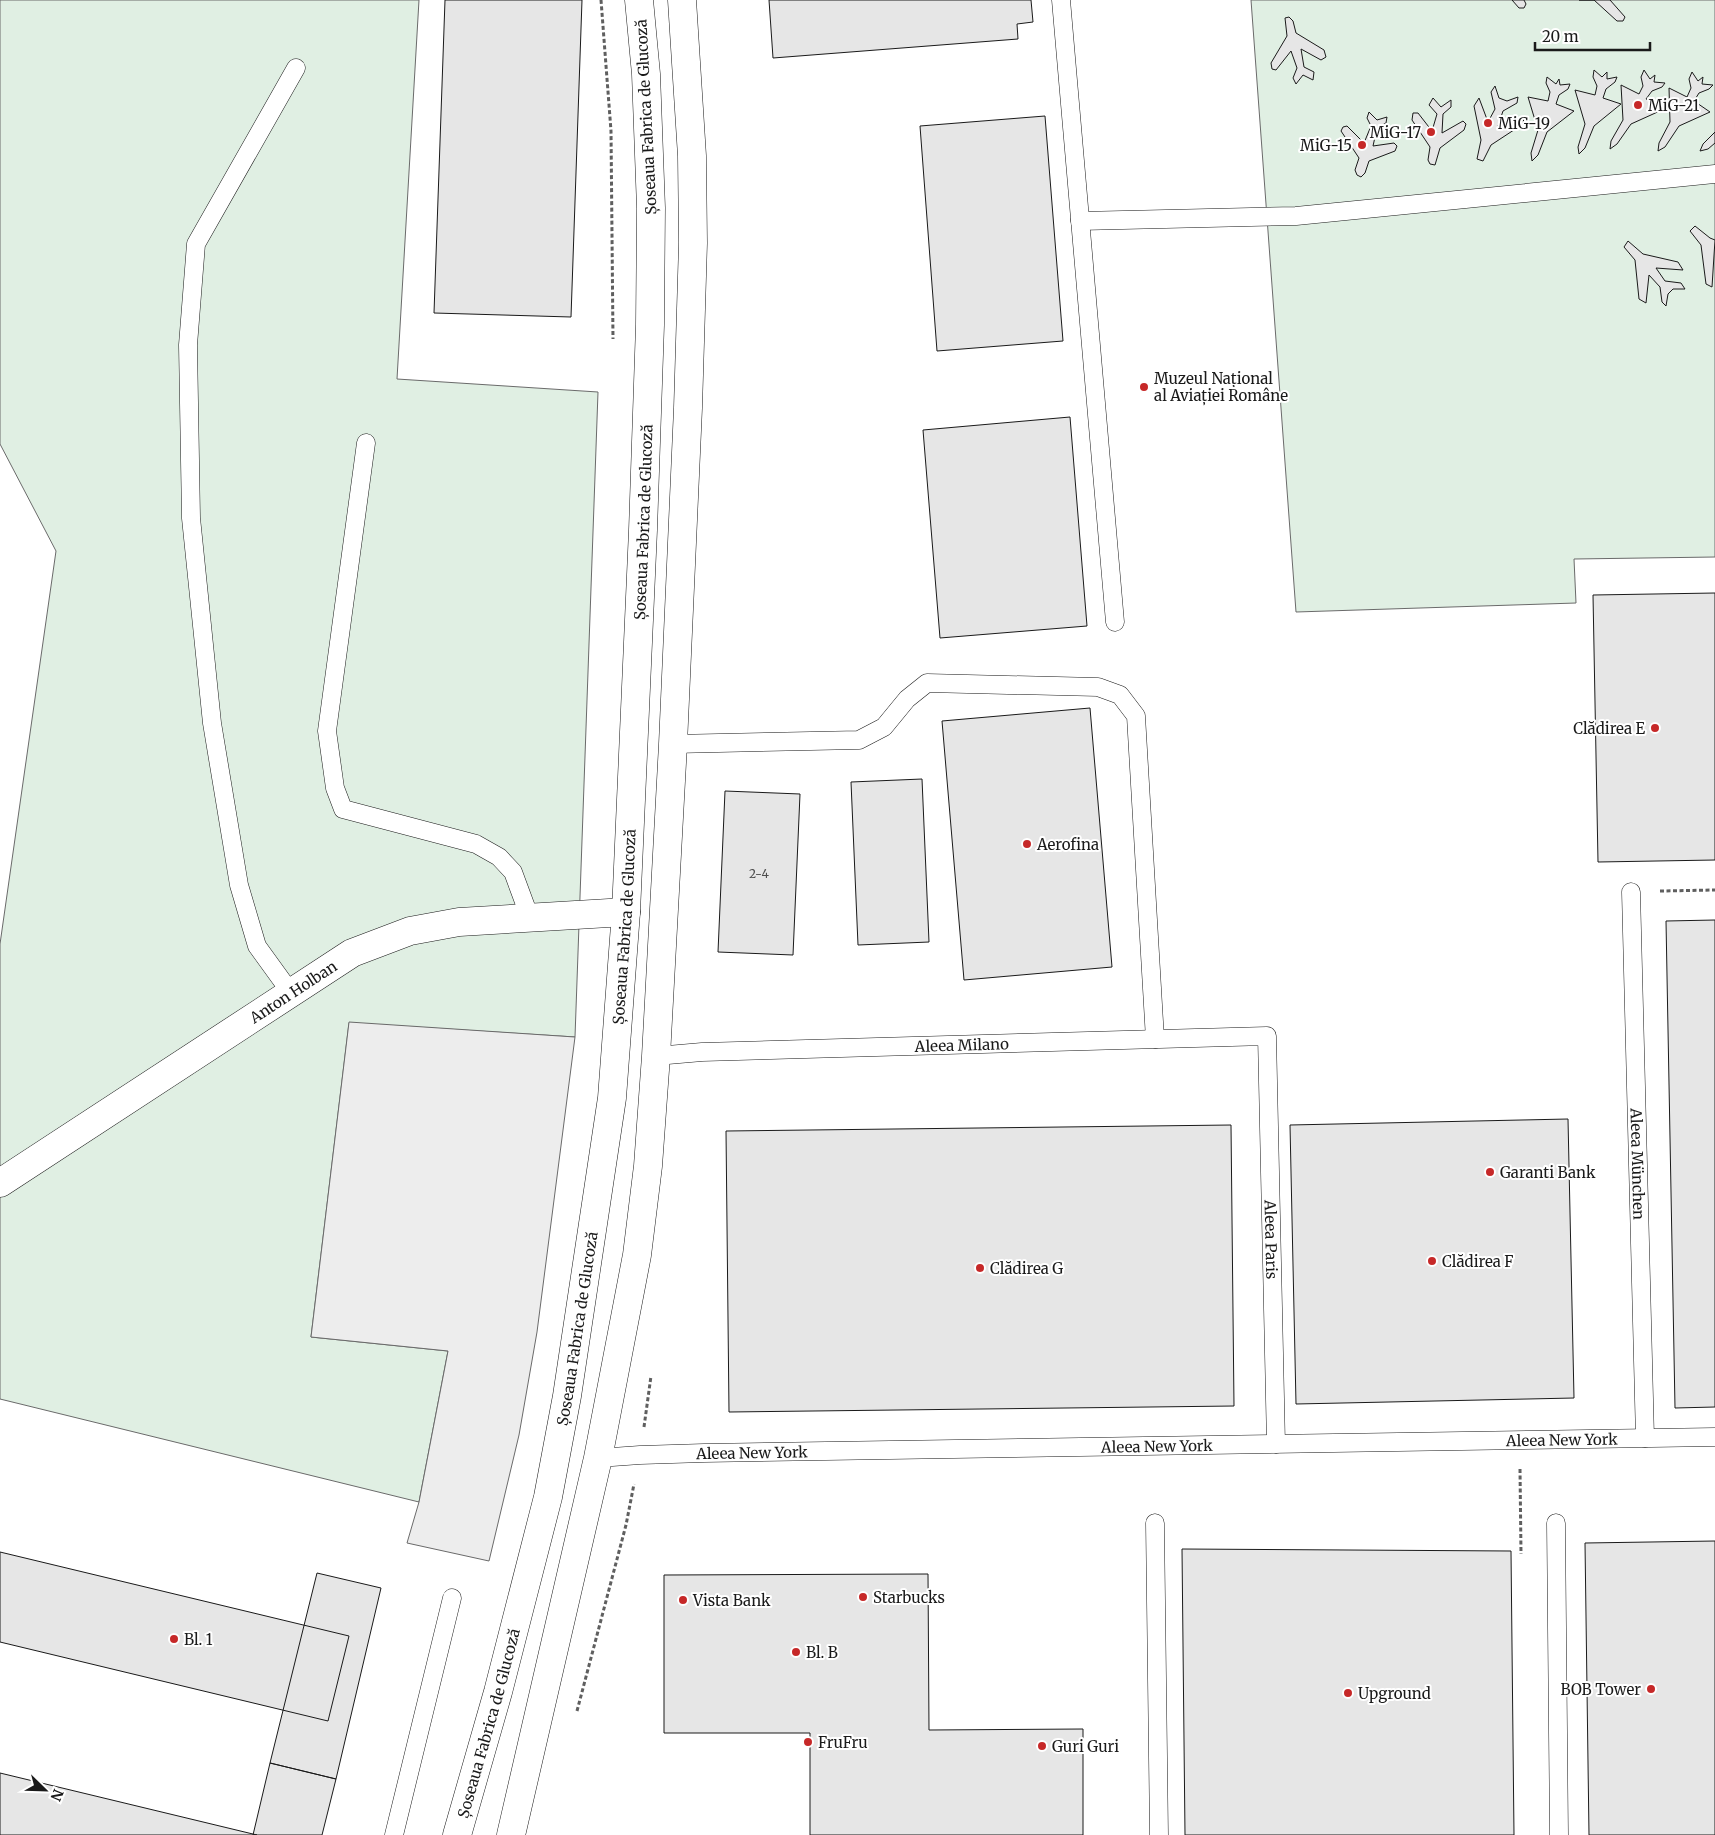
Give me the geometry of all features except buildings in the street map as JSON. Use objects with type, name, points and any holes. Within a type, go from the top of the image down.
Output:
[{"type":"main road","name":"Șoseaua Fabrica de Glucoză","points":[[457,1835],[498,1692],[548,1497],[567,1396],[612,1098],[626,912],[643,540],[650,325],[651,191],[646,74],[639,0]]},
{"type":"main road","points":[[511,1835],[598,1458],[637,1255],[648,1166],[673,744],[688,408],[693,243],[692,156],[682,0]]},
{"type":"main road","name":"Anton Holban","points":[[0,1183],[352,953],[410,931],[459,922],[626,912]]},
{"type":"lane","points":[[1061,0],[1115,622]]},
{"type":"lane","points":[[290,993],[257,946],[239,885],[213,732],[191,518],[188,345],[196,244],[296,68]]},
{"type":"lane","points":[[1080,221],[1296,216],[1715,174]]},
{"type":"lane","points":[[366,443],[327,730],[335,788],[343,810],[476,844],[499,857],[513,872],[530,918]]},
{"type":"lane","points":[[673,744],[859,740],[884,727],[907,699],[927,684],[1098,687],[1120,695],[1136,716],[1155,1039]]},
{"type":"lane","name":"Aleea München","points":[[1632,892],[1645,1438]]},
{"type":"lane","name":"Aleea Milano","points":[[656,1056],[702,1052],[1267,1036]]},
{"type":"lane","name":"Aleea Paris","points":[[1267,1036],[1276,1444]]},
{"type":"lane","name":"Aleea New York","points":[[598,1458],[686,1454],[1715,1437]]},
{"type":"lane","points":[[1155,1523],[1159,1835]]},
{"type":"lane","points":[[1556,1523],[1559,1835]]},
{"type":"lane","points":[[394,1835],[452,1598]]},
{"type":"path","points":[[1632,892],[1715,890]]},
{"type":"path","points":[[1520,1486],[1521,1554]]},
{"type":"green space","points":[[0,0],[419,0],[397,379],[598,392],[575,1037],[349,1023],[311,1337],[448,1351],[419,1502],[0,1399],[0,944],[56,551],[0,444]]},
{"type":"green space","points":[[1251,0],[1715,0],[1715,557],[1574,559],[1576,603],[1296,612]]},
{"type":"shaded area","points":[[349,1022],[575,1037],[537,1332],[519,1435],[489,1561],[407,1543],[419,1502],[448,1351],[311,1337]]},
{"type":"place","name":"MiG-21","points":[[1638,105]]},
{"type":"place","name":"MiG-19","points":[[1488,123]]},
{"type":"place","name":"MiG-17","points":[[1431,132]]},
{"type":"place","name":"MiG-15","points":[[1362,145]]},
{"type":"place","name":"Muzeul Național al Aviației Române","points":[[1144,387]]},
{"type":"place","name":"Clădirea E","points":[[1655,728]]},
{"type":"place","name":"Aerofina","points":[[1027,844]]},
{"type":"place","name":"Garanti Bank","points":[[1490,1172]]},
{"type":"place","name":"Clădirea F","points":[[1432,1261]]},
{"type":"place","name":"Clădirea G","points":[[980,1268]]},
{"type":"place","name":"Starbucks","points":[[863,1597]]},
{"type":"place","name":"Vista Bank","points":[[683,1600]]},
{"type":"place","name":"Bl. 1","points":[[174,1639]]},
{"type":"place","name":"Bl. B","points":[[796,1652]]},
{"type":"place","name":"BOB Tower","points":[[1651,1689]]},
{"type":"place","name":"Upground","points":[[1348,1693]]},
{"type":"place","name":"FruFru","points":[[808,1742]]},
{"type":"place","name":"Guri Guri","points":[[1042,1746]]}]
